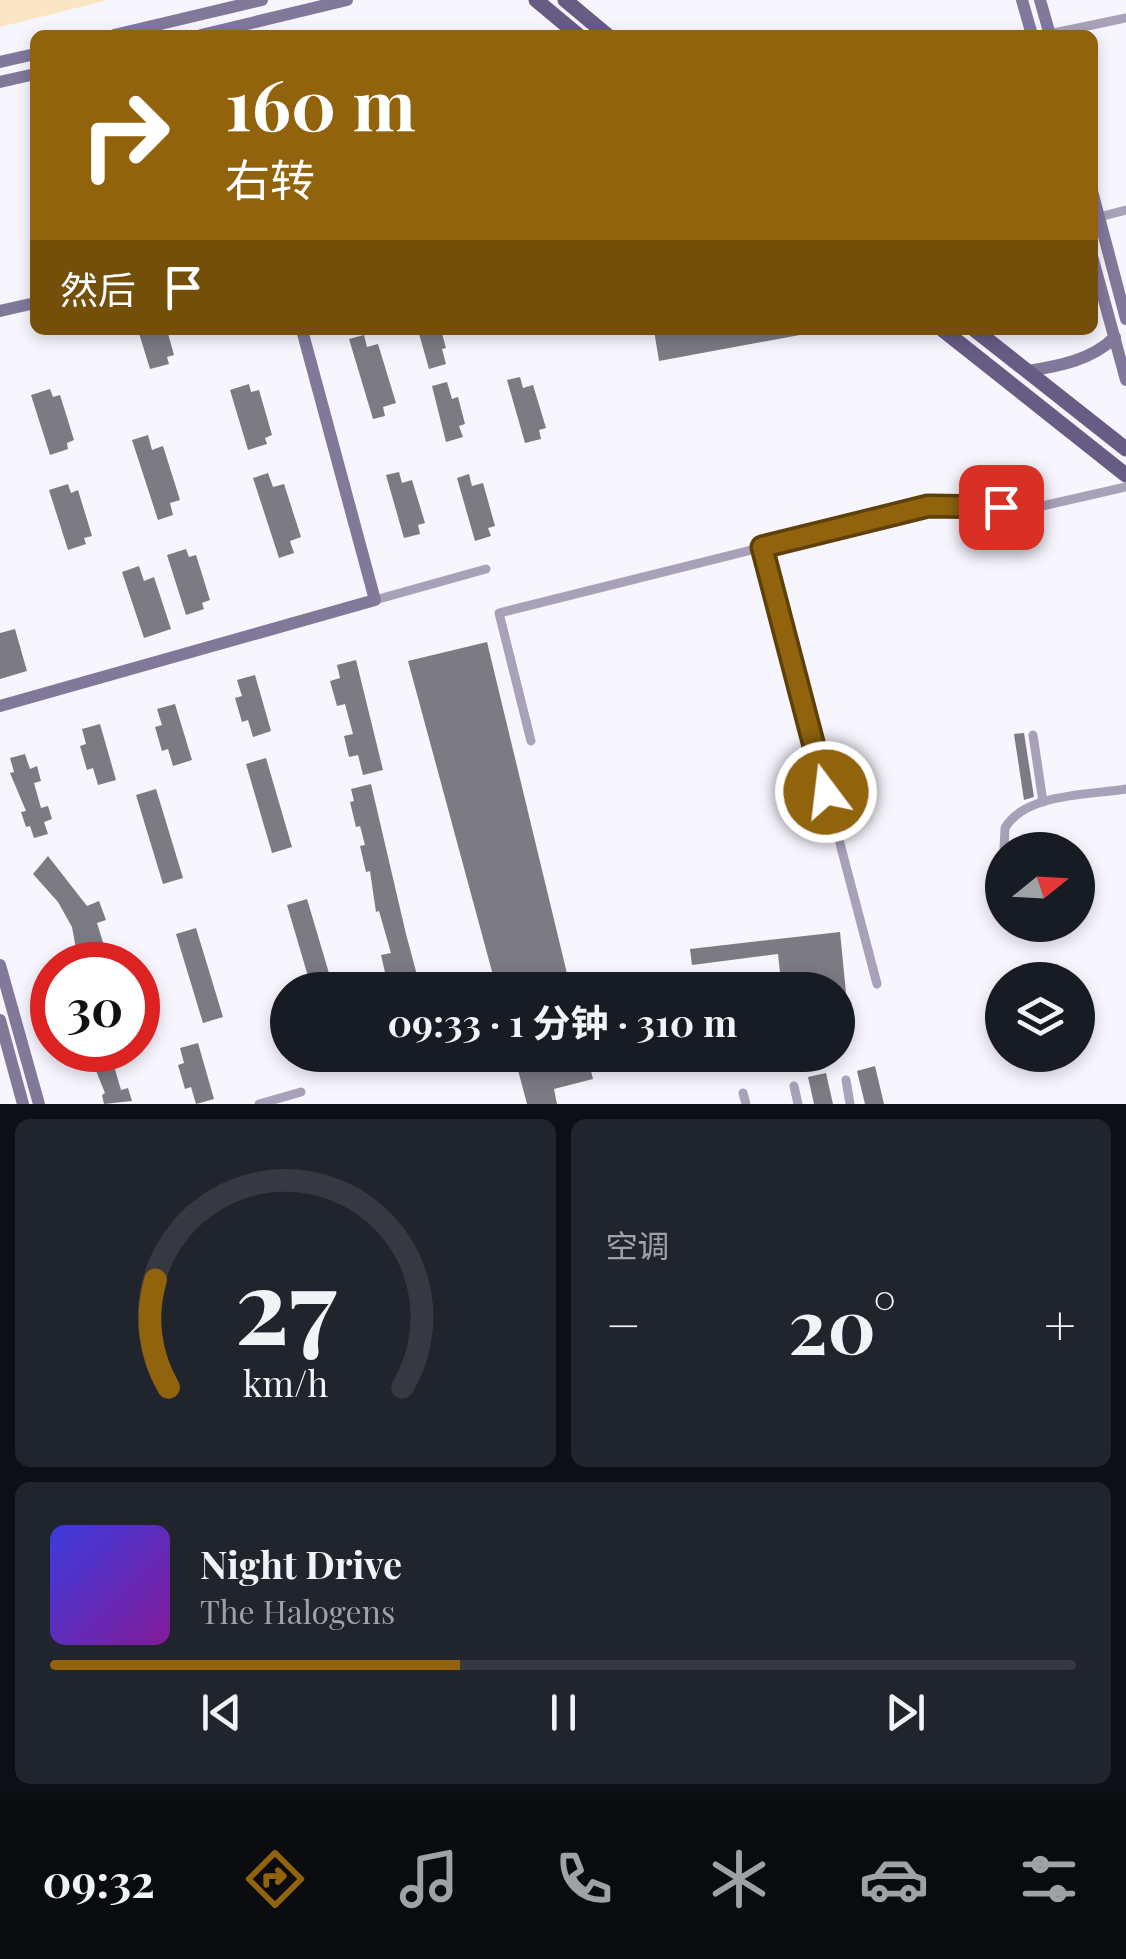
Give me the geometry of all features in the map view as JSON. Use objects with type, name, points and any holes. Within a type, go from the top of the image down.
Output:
[{"type":"main road","points":[[536,0],[572,30]]},
{"type":"main road","points":[[569,2],[600,30]]},
{"type":"main road","points":[[950,335],[1126,475]]},
{"type":"main road","points":[[981,335],[1126,449]]},
{"type":"street","points":[[135,30],[262,0]]},
{"type":"street","points":[[229,30],[347,0]]},
{"type":"street","points":[[1022,0],[1031,30]]},
{"type":"street","points":[[1040,0],[1048,30]]},
{"type":"street","points":[[211,12],[216,30]]},
{"type":"street","points":[[1072,30],[1126,18]]},
{"type":"street","points":[[0,62],[30,55]]},
{"type":"street","points":[[0,82],[30,75]]},
{"type":"street","points":[[1100,217],[1126,210]]},
{"type":"street","points":[[1098,211],[1126,319]]},
{"type":"street","points":[[1098,278],[1126,380]]},
{"type":"street","points":[[0,311],[30,305]]},
{"type":"street","points":[[303,335],[375,600]]},
{"type":"street","points":[[1028,372],[1101,350],[1114,337]]},
{"type":"street","points":[[531,741],[499,612],[928,506],[1038,507],[1126,487]]},
{"type":"street","points":[[762,547],[877,984]]},
{"type":"street","points":[[0,706],[486,569]]},
{"type":"street","points":[[1033,734],[1043,802]]},
{"type":"street","points":[[1005,832],[1009,821],[1043,802],[1126,789]]},
{"type":"street","points":[[0,965],[4,996],[39,1104]]},
{"type":"street","points":[[0,1020],[23,1104]]},
{"type":"street","points":[[846,1080],[850,1104]]},
{"type":"street","points":[[794,1086],[798,1104]]},
{"type":"street","points":[[259,1104],[301,1092]]},
{"type":"shaded area","points":[[0,0],[108,0],[0,27]]},
{"type":"building","points":[[140,335],[168,335],[174,355],[167,357],[169,364],[150,369]]},
{"type":"building","points":[[364,335],[367,347],[378,344],[396,403],[383,407],[385,416],[373,419],[349,339]]},
{"type":"building","points":[[419,335],[442,335],[446,364],[429,369]]},
{"type":"building","points":[[655,335],[800,335],[659,361]]},
{"type":"building","points":[[520,377],[523,388],[533,385],[546,428],[539,430],[541,439],[525,443],[507,380]]},
{"type":"building","points":[[447,382],[452,399],[458,397],[465,424],[459,426],[463,437],[446,442],[432,386]]},
{"type":"building","points":[[249,384],[251,392],[259,390],[272,435],[265,438],[267,444],[248,450],[230,390]]},
{"type":"building","points":[[50,389],[53,397],[60,395],[74,440],[67,443],[68,449],[50,455],[31,395]]},
{"type":"building","points":[[148,435],[152,450],[163,446],[180,500],[170,503],[173,515],[158,520],[132,440]]},
{"type":"building","points":[[399,472],[402,483],[412,480],[425,523],[418,525],[420,534],[404,538],[386,475]]},
{"type":"building","points":[[268,473],[273,487],[284,484],[301,537],[290,541],[294,553],[279,558],[253,478]]},
{"type":"building","points":[[469,474],[472,486],[483,483],[495,526],[488,528],[491,536],[475,541],[457,478]]},
{"type":"building","points":[[68,484],[71,493],[78,490],[92,536],[84,538],[86,544],[68,550],[49,490]]},
{"type":"building","points":[[186,549],[189,557],[196,555],[210,600],[202,603],[204,609],[186,615],[167,555]]},
{"type":"building","points":[[139,566],[144,581],[154,577],[171,629],[144,638],[122,572]]},
{"type":"building","points":[[15,629],[27,671],[0,679],[0,633]]},
{"type":"building","points":[[487,642],[567,972],[492,972],[408,661]]},
{"type":"building","points":[[356,660],[383,770],[363,775],[358,755],[349,757],[344,736],[353,734],[345,704],[337,706],[330,681],[340,678],[337,665]]},
{"type":"building","points":[[255,675],[271,731],[253,737],[248,720],[242,722],[235,698],[242,696],[237,680]]},
{"type":"building","points":[[175,704],[192,760],[173,766],[168,749],[162,751],[155,727],[162,725],[157,709]]},
{"type":"building","points":[[100,724],[116,780],[98,785],[93,768],[87,770],[80,746],[86,744],[82,729]]},
{"type":"building","points":[[1024,733],[1034,797],[1024,800],[1014,734]]},
{"type":"building","points":[[25,754],[30,769],[37,766],[41,781],[34,783],[41,808],[48,806],[52,819],[44,822],[48,834],[34,838],[30,826],[26,827],[21,812],[26,811],[10,773],[14,772],[10,758]]},
{"type":"building","points":[[266,758],[292,847],[272,853],[246,764]]},
{"type":"building","points":[[371,784],[416,972],[385,972],[381,955],[391,953],[379,911],[376,912],[370,871],[366,872],[360,846],[365,845],[360,826],[356,827],[351,789]]},
{"type":"building","points":[[156,789],[183,878],[163,884],[136,795]]},
{"type":"building","points":[[48,856],[87,906],[99,901],[106,920],[97,923],[103,942],[75,942],[72,927],[58,902],[33,874]]},
{"type":"building","points":[[307,899],[329,972],[307,972],[287,905]]},
{"type":"building","points":[[196,928],[223,1017],[203,1023],[176,934]]},
{"type":"building","points":[[840,932],[844,972],[780,972],[778,954],[692,965],[690,949]]},
{"type":"building","points":[[198,1043],[214,1099],[196,1104],[191,1087],[185,1089],[178,1065],[184,1063],[180,1048]]},
{"type":"building","points":[[875,1066],[884,1104],[865,1104],[857,1071]]},
{"type":"building","points":[[96,1072],[116,1072],[121,1090],[128,1088],[132,1101],[104,1104],[105,1093]]},
{"type":"building","points":[[519,1072],[591,1072],[593,1079],[554,1089],[557,1104],[527,1104]]},
{"type":"building","points":[[826,1073],[833,1104],[814,1104],[808,1077]]},
{"type":"route","points":[[826,792],[762,547],[928,506],[1001,507]]}]
